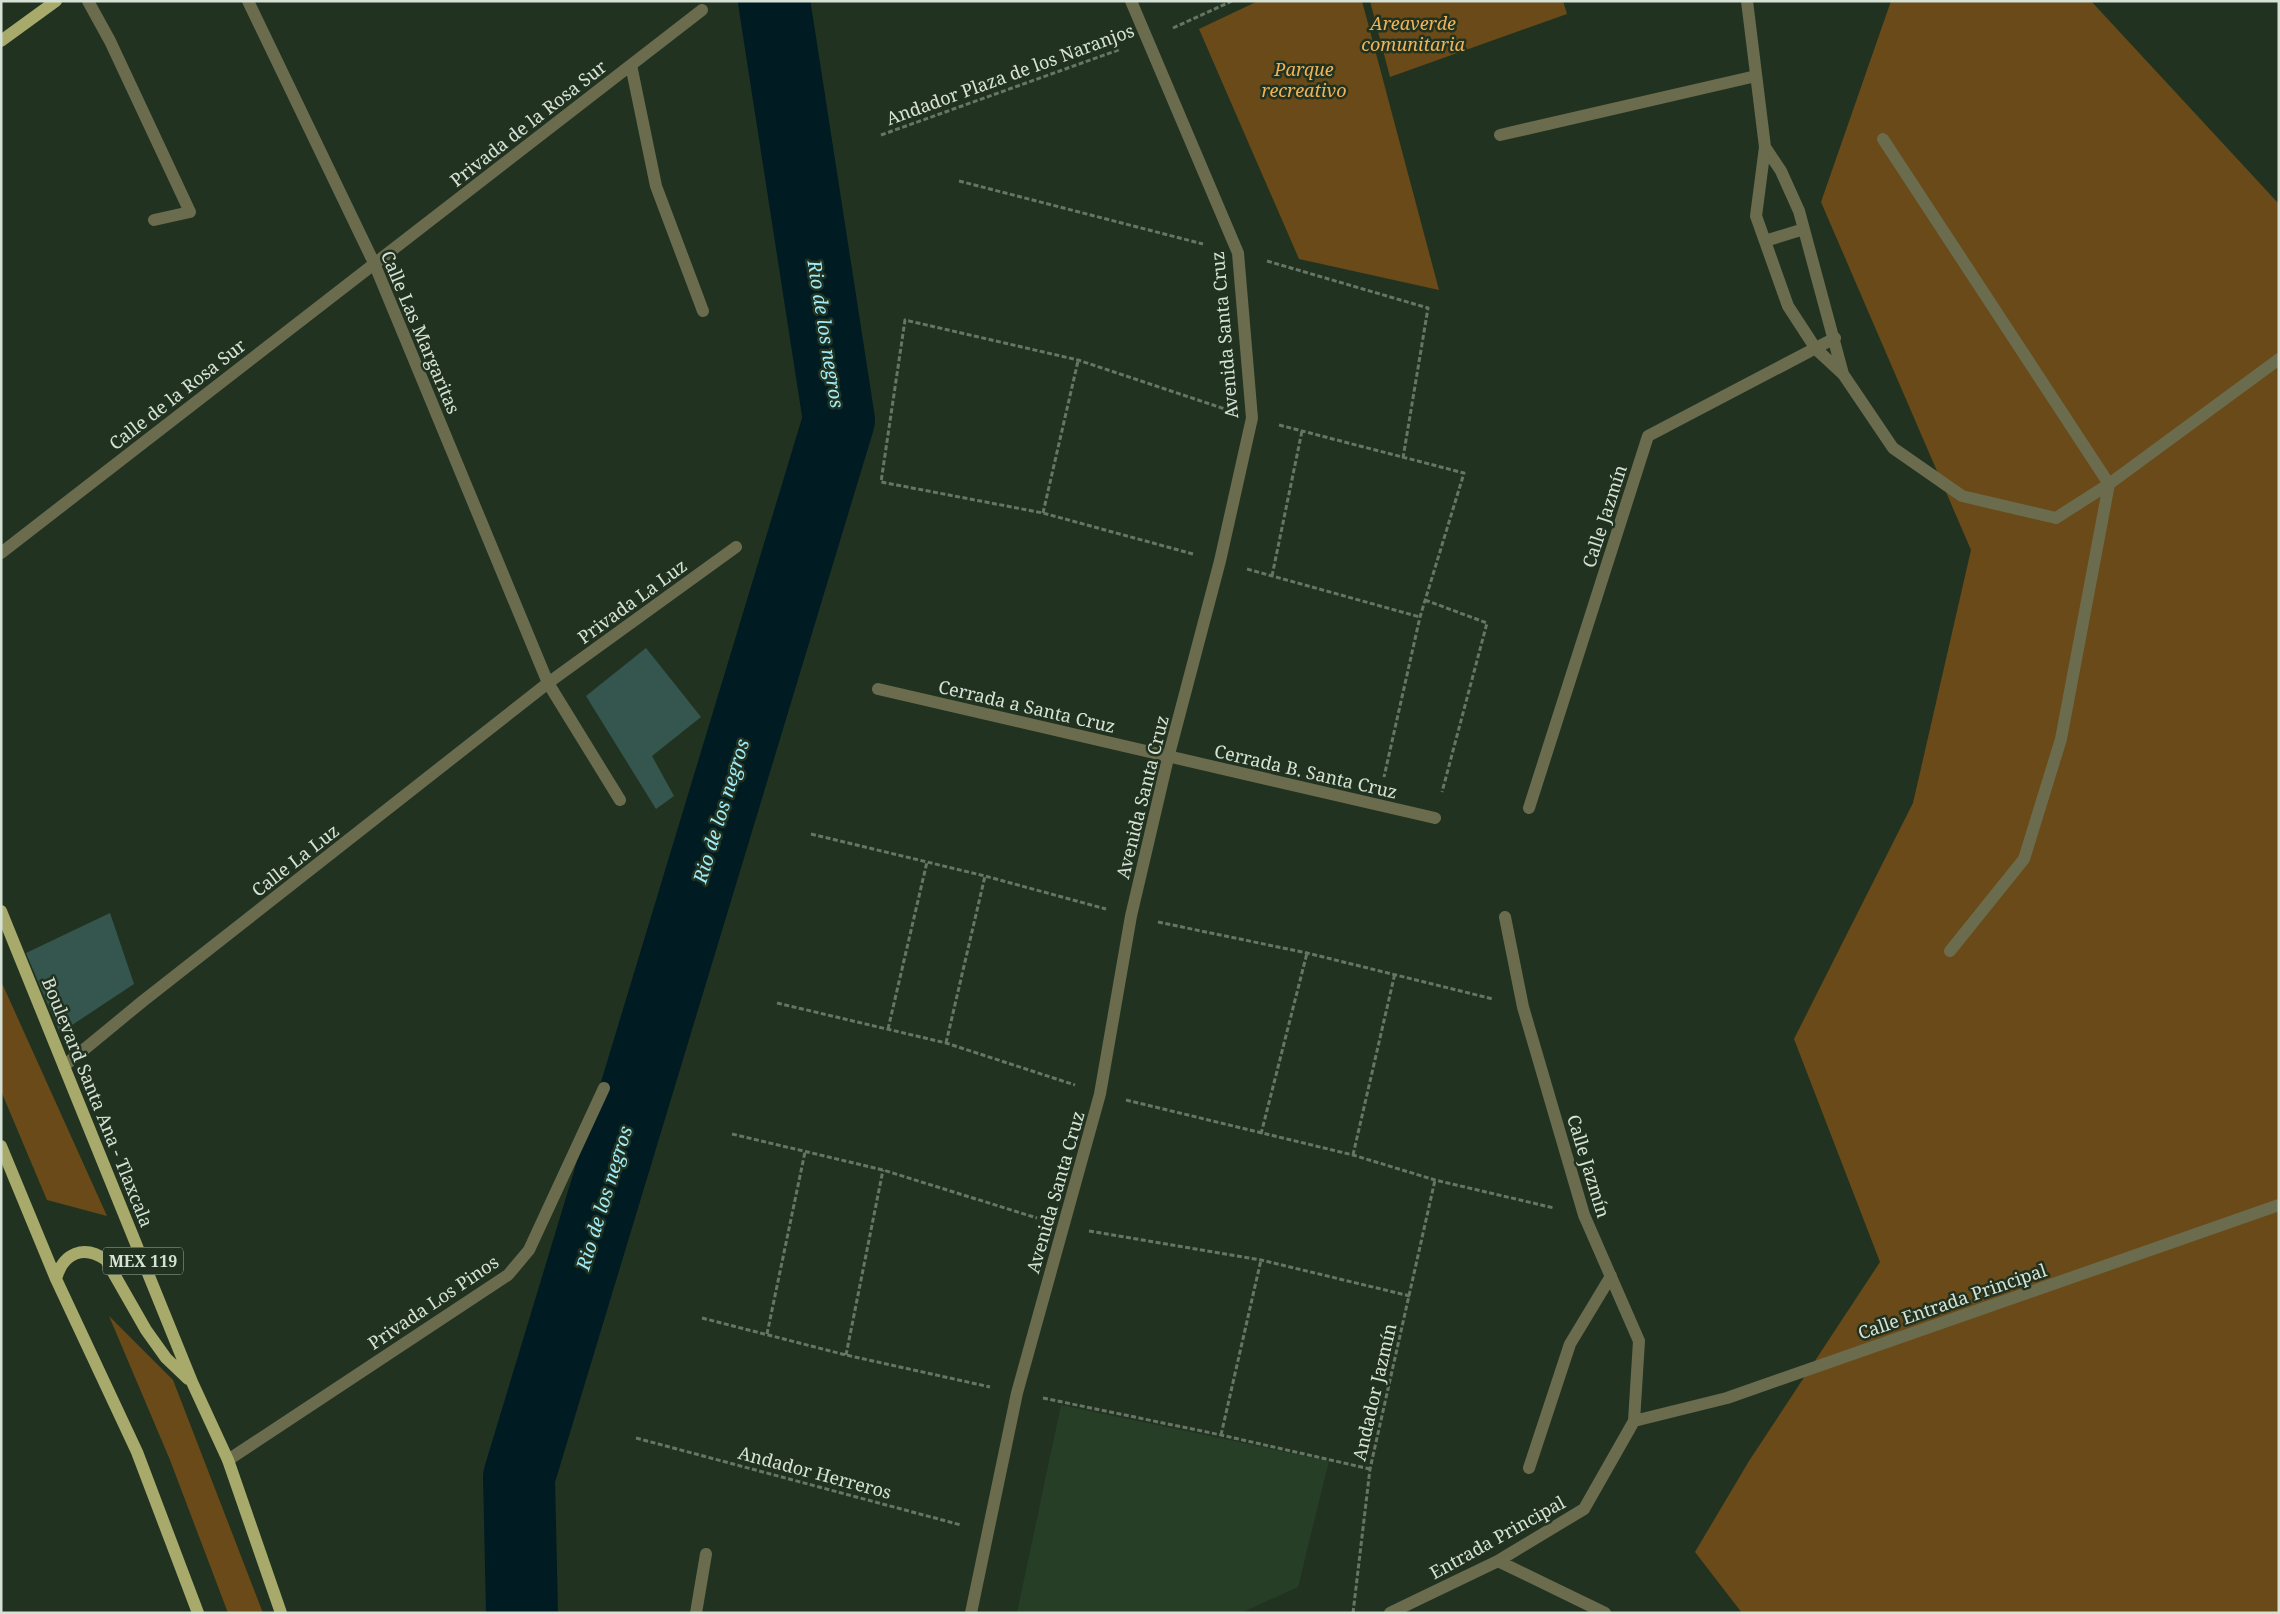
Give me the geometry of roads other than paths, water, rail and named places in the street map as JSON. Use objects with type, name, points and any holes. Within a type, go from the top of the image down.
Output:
[{"type":"main road","points":[[1,41],[56,1]]},
{"type":"main road","name":"Boulevard Santa Ana - Tlaxcala","points":[[1,911],[192,1382],[228,1460],[282,1613]]},
{"type":"main road","points":[[1,1146],[56,1279],[137,1452],[198,1613]]},
{"type":"main road","points":[[56,1279],[58,1268],[75,1253],[87,1251],[97,1253],[106,1260],[146,1330],[166,1358],[192,1382]]},
{"type":"street","points":[[88,1],[110,41],[190,212],[154,220]]},
{"type":"street","name":"Calle Las Margaritas","points":[[248,1],[374,263],[548,683],[620,800]]},
{"type":"street","name":"Avenida Santa Cruz","points":[[971,1613],[1017,1392],[1100,1094],[1131,916],[1168,758],[1220,561],[1252,418],[1238,253],[1131,1]]},
{"type":"street","points":[[1747,1],[1765,147],[1756,216],[1788,306],[1816,349],[1843,374],[1893,448],[1962,496],[2056,518],[2109,484],[2279,359]]},
{"type":"street","name":"Privada de la Rosa Sur","points":[[374,263],[702,10]]},
{"type":"street","points":[[631,65],[656,186],[703,311]]},
{"type":"street","points":[[1500,135],[1756,76]]},
{"type":"street","points":[[1883,139],[2109,484],[2061,739],[2024,859],[1950,951]]},
{"type":"street","points":[[1765,147],[1781,171],[1799,211],[1835,338],[1843,374]]},
{"type":"street","points":[[1765,241],[1804,229]]},
{"type":"street","name":"Calle de la Rosa Sur","points":[[1,553],[374,263]]},
{"type":"street","name":"Calle Jazmín","points":[[1529,808],[1648,436],[1835,338]]},
{"type":"street","name":"Privada La Luz","points":[[548,683],[736,547]]},
{"type":"street","name":"Calle La Luz","points":[[64,1066],[143,1001],[548,683]]},
{"type":"street","name":"Cerrada a Santa Cruz","points":[[878,689],[1168,758]]},
{"type":"street","name":"Cerrada B. Santa Cruz","points":[[1168,758],[1435,818]]},
{"type":"street","name":"Calle Jazmín","points":[[1505,917],[1523,1007],[1584,1215],[1639,1341],[1634,1421]]},
{"type":"street","name":"Privada Los Pinos","points":[[228,1460],[508,1276],[529,1250],[604,1088]]},
{"type":"street","name":"Calle Entrada Principal","points":[[1634,1421],[1727,1398],[2279,1205]]},
{"type":"street","points":[[1529,1468],[1570,1344],[1611,1276]]},
{"type":"street","name":"Entrada Principal","points":[[1390,1613],[1498,1561],[1584,1509],[1634,1421]]},
{"type":"street","points":[[696,1613],[706,1554]]},
{"type":"street","points":[[1498,1561],[1605,1613]]},
{"type":"waterway","name":"Rio de los negros","points":[[522,1613],[519,1477],[839,420],[774,1]]},
{"type":"park label","name":"Areaverde comunitaria","points":[[1413,33]]},
{"type":"park label","name":"Parque recreativo","points":[[1304,79]]}]
